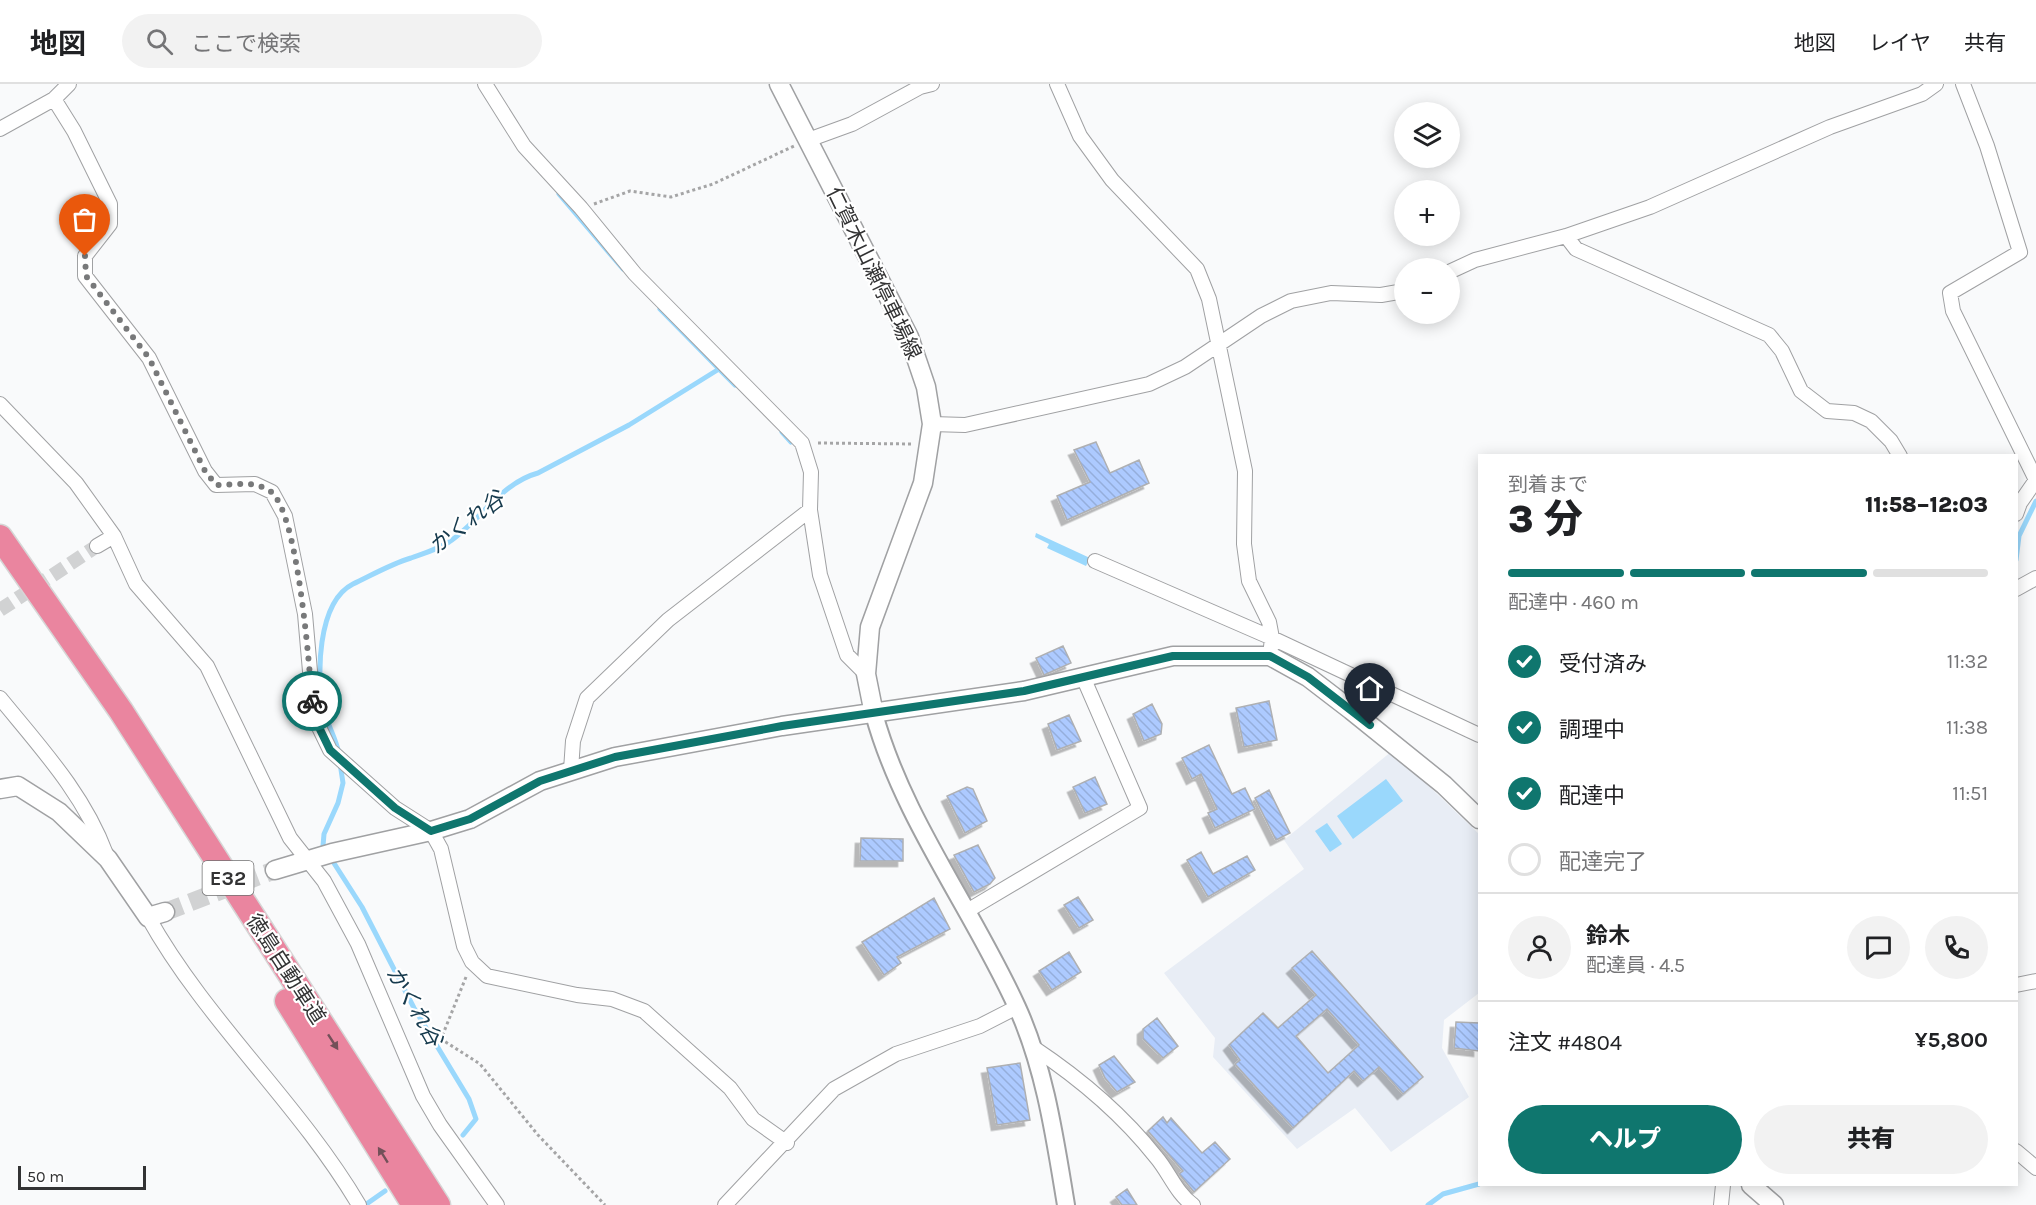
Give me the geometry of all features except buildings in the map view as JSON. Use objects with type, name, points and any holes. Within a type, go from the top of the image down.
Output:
[{"type":"highway","name":"徳島自動車道","points":[[6,546],[414,1205]]},
{"type":"highway","name":"徳島自動車道","points":[[6,546],[121,711],[438,1205]]},
{"type":"main road","name":"仁賀木山瀬停車場線","points":[[779,84],[909,337],[926,387],[932,424],[923,483],[870,627],[866,674],[874,714]]},
{"type":"main road","points":[[276,870],[321,856],[431,831],[470,819],[540,781],[615,757],[782,726],[1024,691],[1173,656],[1271,647],[1444,784],[1478,818]]},
{"type":"main road","points":[[0,789],[18,786],[59,812],[108,859],[156,914]]},
{"type":"main road","points":[[1752,1186],[1774,1205]]},
{"type":"street","points":[[0,129],[54,99],[69,84]]},
{"type":"street","points":[[485,84],[524,146],[581,208],[635,274],[802,443],[811,472],[810,510],[820,575],[847,655],[866,674]]},
{"type":"street","points":[[808,140],[852,124],[921,87],[932,84]]},
{"type":"street","points":[[1057,84],[1080,136],[1112,180],[1197,269],[1209,299],[1245,471],[1244,544],[1249,581],[1269,622],[1271,647]]},
{"type":"street","points":[[1460,267],[1475,261],[1566,236],[1650,207],[1830,127],[1923,94],[1936,84]]},
{"type":"street","points":[[1963,84],[1987,146],[2020,252],[1950,293],[1953,311],[2036,480],[2018,508]]},
{"type":"street","points":[[54,99],[74,131],[110,204],[110,224],[85,256],[86,276],[149,358],[205,471],[216,485],[255,484],[272,492],[285,516],[305,614],[314,717],[330,750],[395,808],[431,831],[441,849],[464,946],[472,962],[487,976],[577,995],[612,999],[644,1011],[730,1088],[753,1119],[787,1143]]},
{"type":"street","points":[[1566,236],[1576,249],[1769,335],[1782,351],[1801,391],[1827,411],[1854,413],[1871,421],[1891,441],[1899,454]]},
{"type":"street","points":[[932,424],[965,425],[1149,384],[1185,367],[1220,346],[1261,316],[1291,301],[1331,293],[1381,295],[1394,293]]},
{"type":"street","points":[[0,405],[76,483],[114,536],[136,584],[207,666],[290,838],[321,856],[324,881],[358,944],[423,1096],[440,1125],[497,1205]]},
{"type":"street","points":[[571,770],[573,741],[587,698],[668,620],[810,510]]},
{"type":"street","points":[[97,546],[114,536]]},
{"type":"street","points":[[1095,561],[1271,647],[1478,735]]},
{"type":"street","points":[[2018,588],[2036,578]]},
{"type":"street","points":[[967,911],[1140,808],[1083,677]]},
{"type":"street","points":[[0,698],[66,779],[98,832],[108,859]]},
{"type":"street","points":[[874,714],[882,744],[907,801],[1017,1006],[1034,1048],[1066,1205]]},
{"type":"street","points":[[156,914],[170,956],[197,993],[280,1093],[358,1203]]},
{"type":"street","points":[[2018,984],[2036,981]]},
{"type":"street","points":[[725,1205],[787,1143],[834,1089],[896,1054],[980,1026],[1017,1006]]},
{"type":"street","points":[[1034,1048],[1060,1065],[1117,1114],[1157,1158],[1184,1199],[1192,1205]]},
{"type":"street","points":[[2018,1153],[2036,1168]]},
{"type":"street","points":[[1721,1205],[1723,1186]]},
{"type":"path","points":[[581,208],[630,191],[671,197],[713,184],[808,140]]},
{"type":"path","points":[[802,443],[930,444]]},
{"type":"path","points":[[472,962],[441,1039],[480,1064],[538,1135],[605,1205]]},
{"type":"shaded area","points":[[1392,751],[1478,833],[1478,994],[1444,1020],[1442,1048],[1469,1097],[1391,1152],[1355,1108],[1297,1149],[1213,1057],[1215,1038],[1164,973],[1304,869],[1284,840]]},
{"type":"water","points":[[1036,533],[1090,558],[1086,566],[1047,548],[1049,544],[1035,537]]},
{"type":"water","points":[[1386,779],[1403,801],[1353,839],[1337,816]]},
{"type":"water","points":[[1327,823],[1342,844],[1330,852],[1315,831]]},
{"type":"waterway","name":"かくれ谷","points":[[559,194],[623,269]]},
{"type":"waterway","name":"かくれ谷","points":[[339,754],[321,697],[320,661],[326,623],[341,593],[353,584],[382,570],[449,542],[513,485],[629,425],[719,369],[660,309]]},
{"type":"waterway","points":[[719,369],[735,385]]},
{"type":"waterway","points":[[782,432],[791,442]]},
{"type":"waterway","points":[[2018,544],[2019,536],[2036,501]]},
{"type":"waterway","name":"かくれ谷","points":[[340,763],[343,783],[338,803],[324,834],[323,846],[362,907],[414,1008],[469,1099],[476,1119],[463,1135]]},
{"type":"waterway","points":[[1428,1205],[1443,1194],[1478,1184]]},
{"type":"waterway","name":"かくれ谷","points":[[365,1205],[385,1191]]},
{"type":"tunnel","points":[[0,610],[97,546]]},
{"type":"tunnel","points":[[165,912],[275,870]]},
{"type":"way so far","points":[[85,256],[86,276],[149,358],[205,471],[216,485],[255,484],[272,492],[285,516],[305,614],[312,701]]},
{"type":"route","points":[[312,701],[314,717],[330,750],[395,808],[431,831],[470,819],[540,781],[615,757],[782,726],[1024,691],[1173,656],[1218,654],[1270,656],[1308,677],[1370,725]]}]
